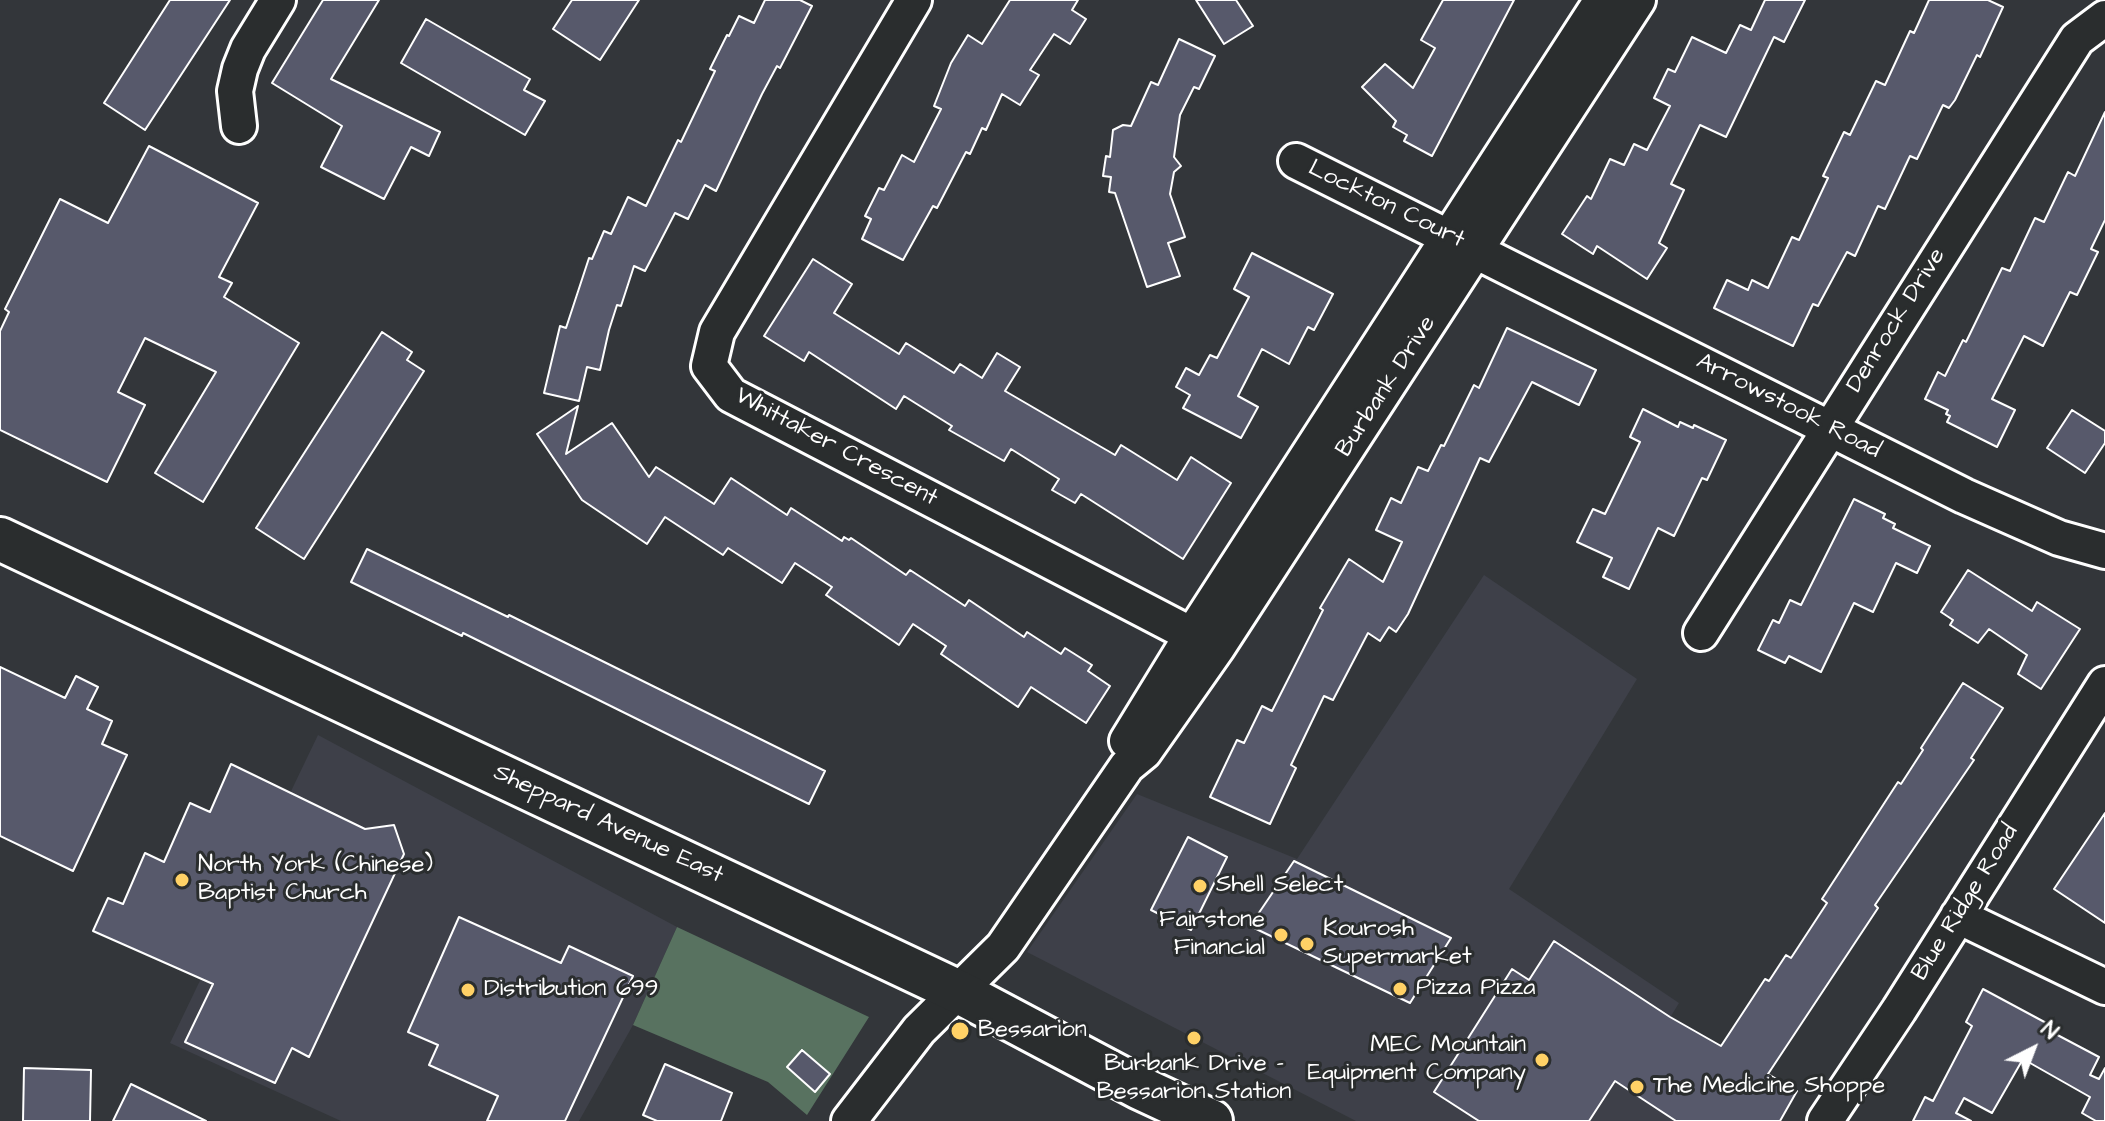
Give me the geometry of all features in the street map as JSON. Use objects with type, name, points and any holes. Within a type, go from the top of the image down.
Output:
[{"type":"main road","name":"Sheppard Avenue East","points":[[0,539],[959,992],[1140,1088],[1211,1121]]},
{"type":"street","points":[[239,126],[235,91],[240,69],[248,49],[278,0]]},
{"type":"street","name":"Whittaker Crescent","points":[[914,0],[717,332],[709,366],[731,395],[1204,642]]},
{"type":"street","name":"Burbank Drive","points":[[1464,243],[1602,0]]},
{"type":"street","name":"Burbank Drive","points":[[849,1121],[919,1030],[1003,947],[1127,766],[1144,752],[1204,642],[1464,243],[1638,0]]},
{"type":"street","name":"Denrock Drive","points":[[1701,633],[2077,39],[2104,18]]},
{"type":"street","name":"Lockton Court","points":[[1296,161],[1464,243]]},
{"type":"street","name":"Arrowstook Road","points":[[1464,243],[1994,509],[2059,538],[2105,551]]},
{"type":"street","name":"Blue Ridge Road","points":[[1825,1121],[2105,684]]},
{"type":"street","points":[[1958,916],[2105,987]]},
{"type":"shaded area","points":[[1484,575],[1637,679],[1509,889],[1679,1003],[1671,1016],[1799,1091],[1781,1121],[1356,1121],[1027,952],[1137,794],[1297,859]]},
{"type":"shaded area","points":[[318,735],[677,927],[633,1025],[579,1121],[341,1121],[170,1043]]},
{"type":"green space","points":[[677,927],[869,1017],[807,1115],[768,1082],[633,1025]]},
{"type":"building","points":[[170,0],[230,0],[145,130],[104,103]]},
{"type":"building","points":[[323,0],[379,0],[331,79],[440,132],[429,156],[411,147],[384,199],[321,167],[342,126],[272,83]]},
{"type":"building","points":[[572,0],[639,0],[600,60],[553,29]]},
{"type":"building","points":[[765,0],[800,0],[812,6],[780,68],[777,66],[762,94],[716,191],[705,185],[688,219],[675,213],[645,271],[634,266],[621,306],[617,305],[600,370],[587,367],[579,401],[544,393],[560,326],[566,328],[589,258],[592,259],[604,231],[611,234],[628,197],[646,206],[715,71],[710,69],[727,35],[739,16],[754,23]]},
{"type":"building","points":[[1010,0],[1078,0],[1072,10],[1086,19],[1070,44],[1054,34],[1030,70],[1039,75],[1020,105],[1002,94],[986,130],[982,128],[970,154],[966,152],[937,208],[933,206],[903,260],[862,239],[871,219],[865,216],[879,188],[884,190],[902,155],[914,162],[941,109],[934,106],[951,63],[968,35],[982,44]]},
{"type":"building","points":[[1196,0],[1236,0],[1253,26],[1224,44]]},
{"type":"building","points":[[1443,0],[1514,0],[1432,156],[1404,141],[1407,135],[1393,127],[1396,121],[1362,87],[1385,64],[1413,88],[1435,48],[1421,40]]},
{"type":"building","points":[[1765,0],[1805,0],[1784,42],[1774,37],[1726,137],[1700,125],[1671,184],[1684,190],[1659,243],[1667,248],[1647,279],[1597,246],[1593,254],[1562,234],[1587,196],[1591,199],[1610,159],[1624,165],[1634,144],[1647,150],[1670,106],[1654,98],[1668,69],[1675,72],[1692,37],[1726,53],[1740,25],[1751,30]]},
{"type":"building","points":[[1929,0],[1988,0],[2003,7],[1980,57],[1977,55],[1955,100],[1949,108],[1943,105],[1917,159],[1910,156],[1885,209],[1878,206],[1855,256],[1847,252],[1818,306],[1813,304],[1793,346],[1714,308],[1727,280],[1748,290],[1752,280],[1768,288],[1792,237],[1799,240],[1828,178],[1823,176],[1844,132],[1850,135],[1876,81],[1885,85],[1910,31],[1914,33]]},
{"type":"building","points":[[426,19],[530,79],[524,90],[545,101],[525,135],[401,63]]},
{"type":"building","points":[[1179,39],[1215,56],[1199,89],[1194,87],[1180,115],[1174,157],[1181,166],[1174,172],[1170,194],[1185,237],[1168,243],[1180,276],[1147,287],[1115,193],[1109,192],[1111,177],[1103,176],[1106,156],[1110,157],[1113,130],[1123,125],[1131,126],[1151,82],[1158,85]]},
{"type":"building","points":[[2105,112],[2105,220],[2091,249],[2098,252],[2077,295],[2070,292],[2043,346],[2024,336],[1992,399],[2015,410],[1997,447],[1947,422],[1950,416],[1946,414],[1948,410],[1925,399],[1938,372],[1945,376],[1963,340],[1966,342],[2002,268],[2010,271],[2035,218],[2044,222],[2068,172],[2075,176]]},
{"type":"building","points":[[149,146],[258,203],[219,277],[232,283],[224,297],[299,343],[203,502],[155,473],[216,372],[145,338],[118,392],[145,405],[107,482],[0,430],[0,331],[9,312],[5,309],[60,199],[108,223]]},
{"type":"building","points":[[1252,253],[1333,294],[1314,330],[1308,327],[1289,364],[1262,349],[1238,396],[1258,407],[1241,438],[1183,408],[1190,395],[1176,387],[1186,368],[1199,375],[1210,355],[1217,358],[1249,297],[1234,289]]},
{"type":"building","points":[[813,259],[852,284],[834,313],[899,354],[906,343],[954,373],[960,364],[982,378],[997,353],[1020,367],[1005,391],[1115,455],[1121,445],[1177,480],[1191,457],[1231,483],[1183,559],[1081,494],[1075,503],[1052,490],[1059,479],[1011,449],[1004,461],[949,430],[952,426],[904,396],[896,409],[809,352],[804,361],[764,336]]},
{"type":"building","points":[[1507,328],[1596,370],[1579,405],[1532,382],[1489,462],[1480,458],[1408,614],[1396,632],[1389,627],[1380,641],[1368,633],[1333,700],[1324,696],[1291,765],[1296,768],[1270,824],[1210,797],[1237,740],[1244,743],[1262,706],[1272,711],[1323,610],[1320,608],[1349,559],[1383,582],[1402,542],[1376,530],[1391,498],[1401,503],[1418,467],[1428,471],[1474,385],[1479,388]]},
{"type":"building","points":[[382,332],[412,352],[407,360],[424,371],[304,559],[256,528]]},
{"type":"building","points":[[578,406],[566,454],[612,423],[649,477],[656,467],[714,504],[731,478],[787,515],[791,508],[842,541],[844,537],[851,538],[906,575],[910,570],[965,606],[969,600],[1024,637],[1027,632],[1061,654],[1065,648],[1092,665],[1088,671],[1110,686],[1086,723],[1031,687],[1018,707],[941,654],[946,646],[913,624],[899,645],[826,595],[832,587],[795,563],[782,583],[728,548],[723,555],[665,517],[647,544],[582,500],[537,434]]},
{"type":"building","points":[[1643,409],[1678,427],[1680,422],[1693,428],[1694,425],[1726,440],[1707,480],[1702,478],[1674,536],[1658,528],[1629,589],[1603,577],[1612,558],[1577,542],[1593,509],[1605,514],[1640,442],[1630,437]]},
{"type":"building","points":[[2072,410],[2105,431],[2105,443],[2085,473],[2047,448]]},
{"type":"building","points":[[1854,499],[1885,514],[1883,518],[1895,524],[1893,528],[1930,546],[1917,573],[1896,563],[1873,612],[1854,603],[1821,672],[1789,656],[1785,663],[1758,650],[1773,620],[1779,623],[1790,600],[1801,605]]},
{"type":"building","points":[[367,549],[509,615],[825,771],[809,804],[463,633],[462,636],[351,582]]},
{"type":"building","points":[[1968,570],[2032,611],[2037,602],[2080,629],[2041,689],[2018,674],[2027,655],[1989,629],[1978,643],[1950,625],[1953,620],[1941,612]]},
{"type":"building","points":[[0,667],[65,698],[76,676],[98,687],[87,709],[112,721],[102,744],[127,755],[73,871],[0,836]]},
{"type":"building","points":[[1963,683],[2003,708],[1971,758],[1974,760],[1875,905],[1878,908],[1768,1074],[1797,1091],[1780,1121],[1676,1121],[1615,1081],[1589,1121],[1479,1121],[1434,1092],[1512,969],[1529,980],[1554,941],[1670,1017],[1721,1046],[1765,979],[1769,981],[1786,955],[1791,958],[1827,903],[1822,899],[1898,782],[1901,784]]},
{"type":"building","points":[[231,764],[365,829],[394,825],[404,854],[309,1057],[292,1048],[275,1083],[185,1042],[213,984],[93,931],[108,898],[123,904],[145,853],[164,862],[190,803],[210,812]]},
{"type":"building","points":[[2105,813],[2105,923],[2054,889]]},
{"type":"building","points":[[1188,837],[1227,857],[1191,930],[1151,910]]},
{"type":"building","points":[[1294,861],[1451,938],[1410,1003],[1250,926]]},
{"type":"building","points":[[459,917],[561,963],[569,946],[633,976],[565,1121],[487,1121],[498,1096],[429,1065],[438,1045],[408,1032]]},
{"type":"building","points":[[1983,989],[2050,1025],[2048,1030],[2099,1057],[2090,1075],[2099,1079],[2105,1068],[2105,1121],[2096,1121],[2082,1113],[2090,1097],[2023,1059],[1992,1113],[1964,1098],[1956,1113],[1971,1121],[1913,1121],[1925,1097],[1933,1101],[1972,1026],[1966,1022]]},
{"type":"building","points":[[802,1050],[830,1074],[815,1092],[787,1067]]},
{"type":"building","points":[[665,1064],[732,1093],[721,1121],[657,1121],[643,1115]]},
{"type":"building","points":[[24,1068],[91,1070],[90,1121],[23,1121]]},
{"type":"building","points":[[131,1084],[206,1121],[113,1121]]},
{"type":"place","name":"North York (Chinese) Baptist Church","points":[[182,880]]},
{"type":"place","name":"Shell Select","points":[[1200,886]]},
{"type":"place","name":"Fairstone Financial","points":[[1281,935]]},
{"type":"place","name":"Kourosh Supermarket","points":[[1307,944]]},
{"type":"place","name":"Pizza Pizza","points":[[1400,989]]},
{"type":"place","name":"Distribution 699","points":[[468,990]]},
{"type":"place","name":"Bessarion","points":[[960,1031]]},
{"type":"place","name":"Burbank Drive - Bessarion Station","points":[[1194,1038]]},
{"type":"place","name":"MEC Mountain Equipment Company","points":[[1542,1060]]},
{"type":"place","name":"The Medicine Shoppe","points":[[1637,1087]]}]
